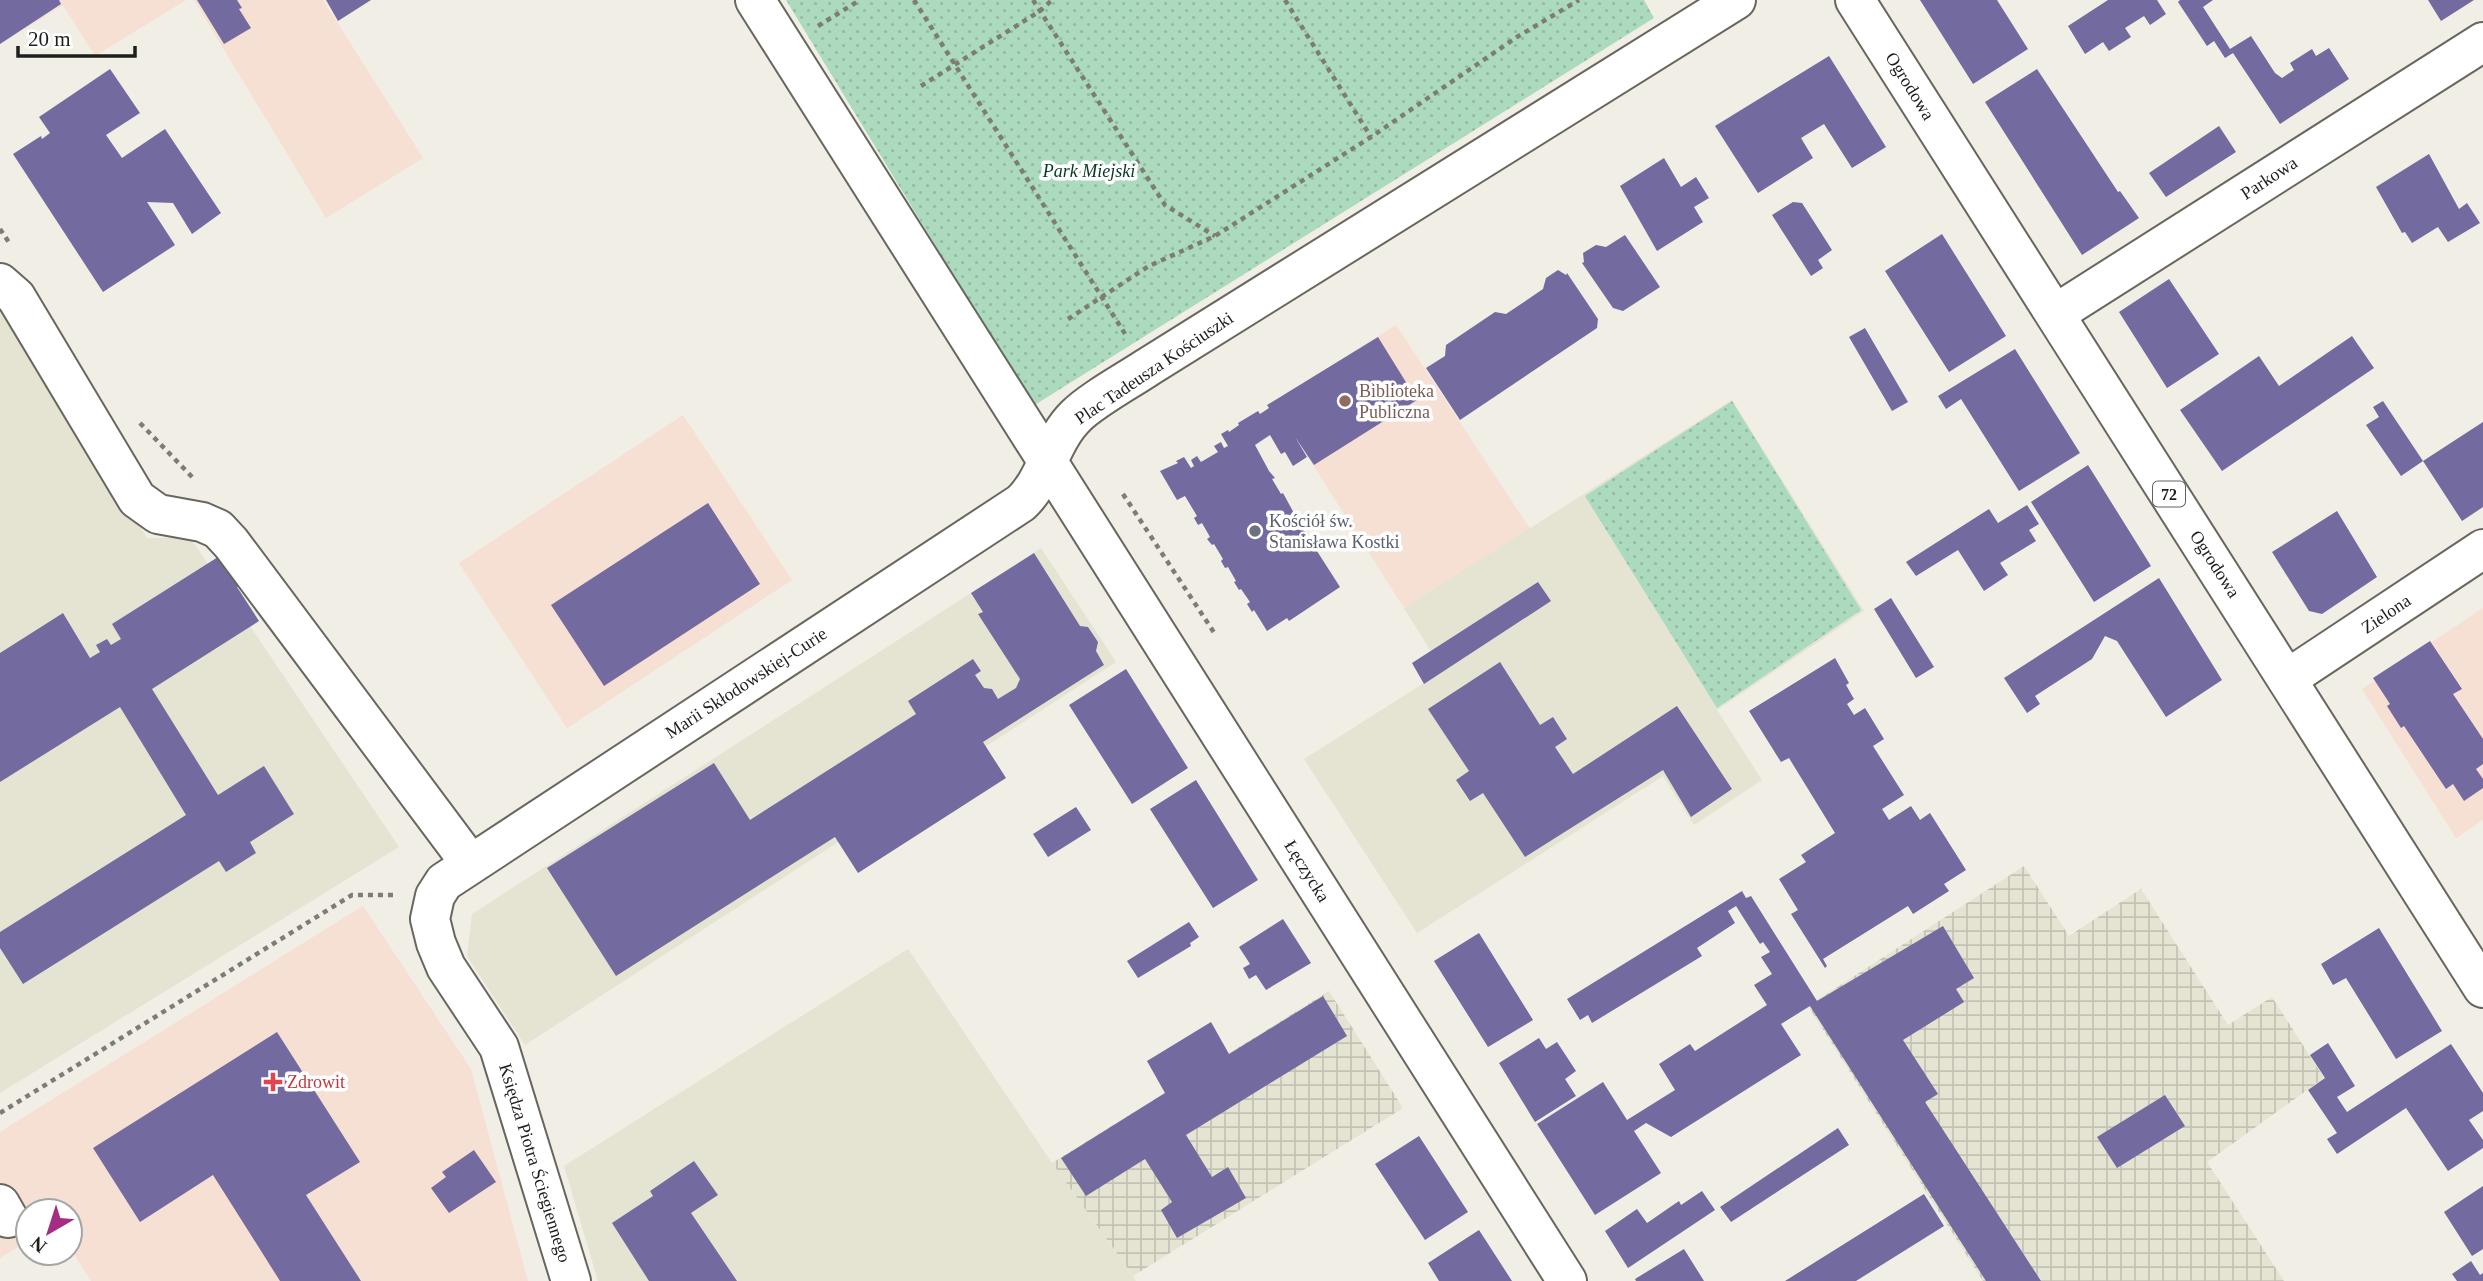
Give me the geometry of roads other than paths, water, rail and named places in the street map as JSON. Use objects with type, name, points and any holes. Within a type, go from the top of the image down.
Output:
[{"type":"street","points":[[755,0],[1047,460]]},
{"type":"street","name":"Plac Tadeusza Kościuszki","points":[[1047,460],[1076,416],[1148,367],[1736,0]]},
{"type":"street","name":"Ogrodowa","points":[[1855,0],[2483,988]]},
{"type":"street","name":"Parkowa","points":[[2055,314],[2483,42]]},
{"type":"street","points":[[0,283],[16,297],[136,499],[158,514],[218,529],[231,543],[470,863]]},
{"type":"street","name":"Marii Skłodowskiej-Curie","points":[[435,896],[444,882],[470,863],[1021,503],[1032,494],[1047,460]]},
{"type":"street","name":"Łęczycka","points":[[1047,460],[1567,1281]]},
{"type":"street","name":"Zielona","points":[[2287,678],[2483,549]]},
{"type":"street","name":"Księdza Piotra Ściegiennego","points":[[435,896],[430,919],[436,943],[446,967],[499,1047],[571,1281]]},
{"type":"place","name":"Biblioteka Publiczna","points":[[1345,401]]},
{"type":"place","name":"Kościół św. Stanisława Kostki","points":[[1255,531]]},
{"type":"place","name":"Zdrowit","points":[[273,1082]]},
{"type":"park label","name":"Park Miejski","points":[[1089,171]]}]
